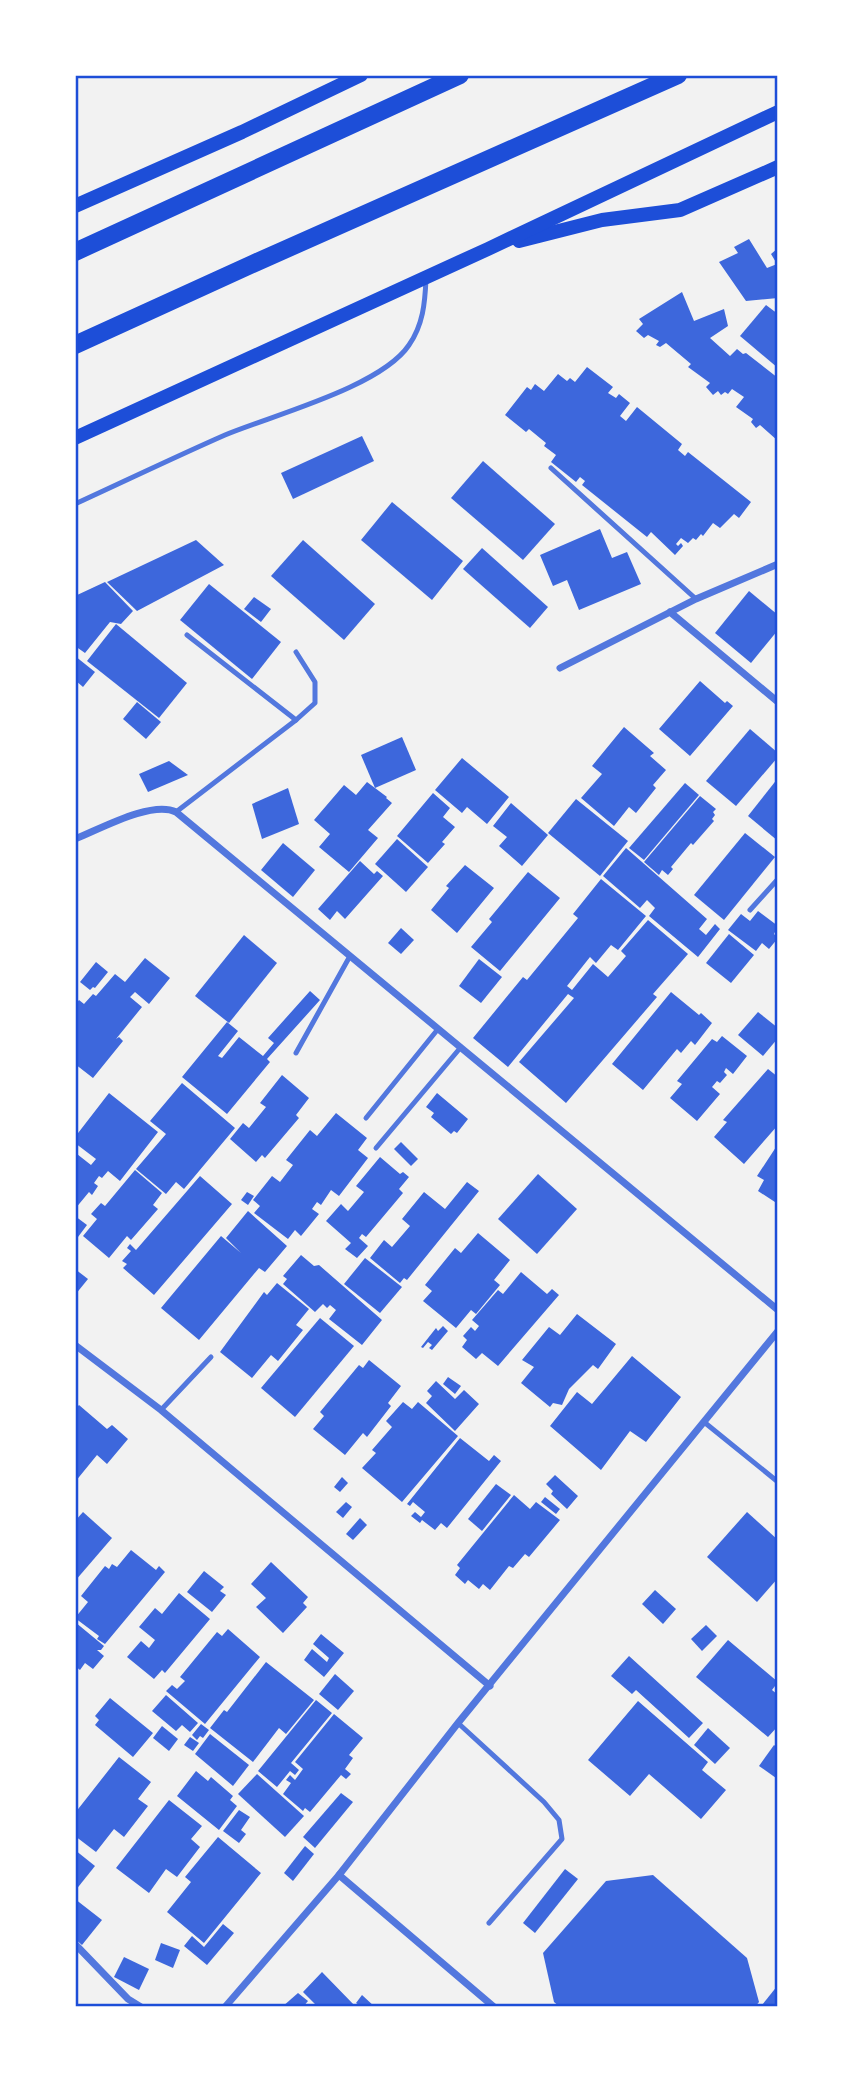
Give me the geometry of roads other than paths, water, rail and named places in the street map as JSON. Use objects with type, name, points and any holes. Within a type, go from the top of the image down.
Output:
[{"type":"main road","points":[[75,206],[242,132],[361,75]]},
{"type":"main road","points":[[75,252],[460,75]]},
{"type":"main road","points":[[75,345],[678,75]]},
{"type":"main road","points":[[75,438],[488,249],[778,112]]},
{"type":"main road","points":[[488,249],[602,220],[680,210],[778,167]]},
{"type":"street","points":[[560,668],[696,599],[778,564]]},
{"type":"street","points":[[670,612],[778,702]]},
{"type":"street","points":[[75,839],[150,809],[170,809],[176,812],[778,1310]]},
{"type":"street","points":[[225,2007],[339,1875],[458,1723],[778,1331]]},
{"type":"street","points":[[75,1345],[161,1410],[490,1686]]},
{"type":"street","points":[[339,1875],[494,2007]]},
{"type":"street","points":[[75,1944],[128,1999],[141,2007]]},
{"type":"lane","points":[[75,504],[226,435],[357,384],[387,368],[409,346],[425,312],[426,276]]},
{"type":"lane","points":[[551,468],[696,599]]},
{"type":"lane","points":[[187,635],[296,720]]},
{"type":"lane","points":[[176,812],[315,703],[315,682],[296,652]]},
{"type":"lane","points":[[750,910],[778,879]]},
{"type":"lane","points":[[296,1053],[350,956]]},
{"type":"lane","points":[[366,1118],[438,1029]]},
{"type":"lane","points":[[376,1149],[461,1047]]},
{"type":"lane","points":[[161,1410],[211,1357]]},
{"type":"lane","points":[[704,1422],[778,1482]]},
{"type":"lane","points":[[458,1723],[544,1802],[558,1820],[562,1839],[489,1923]]}]
